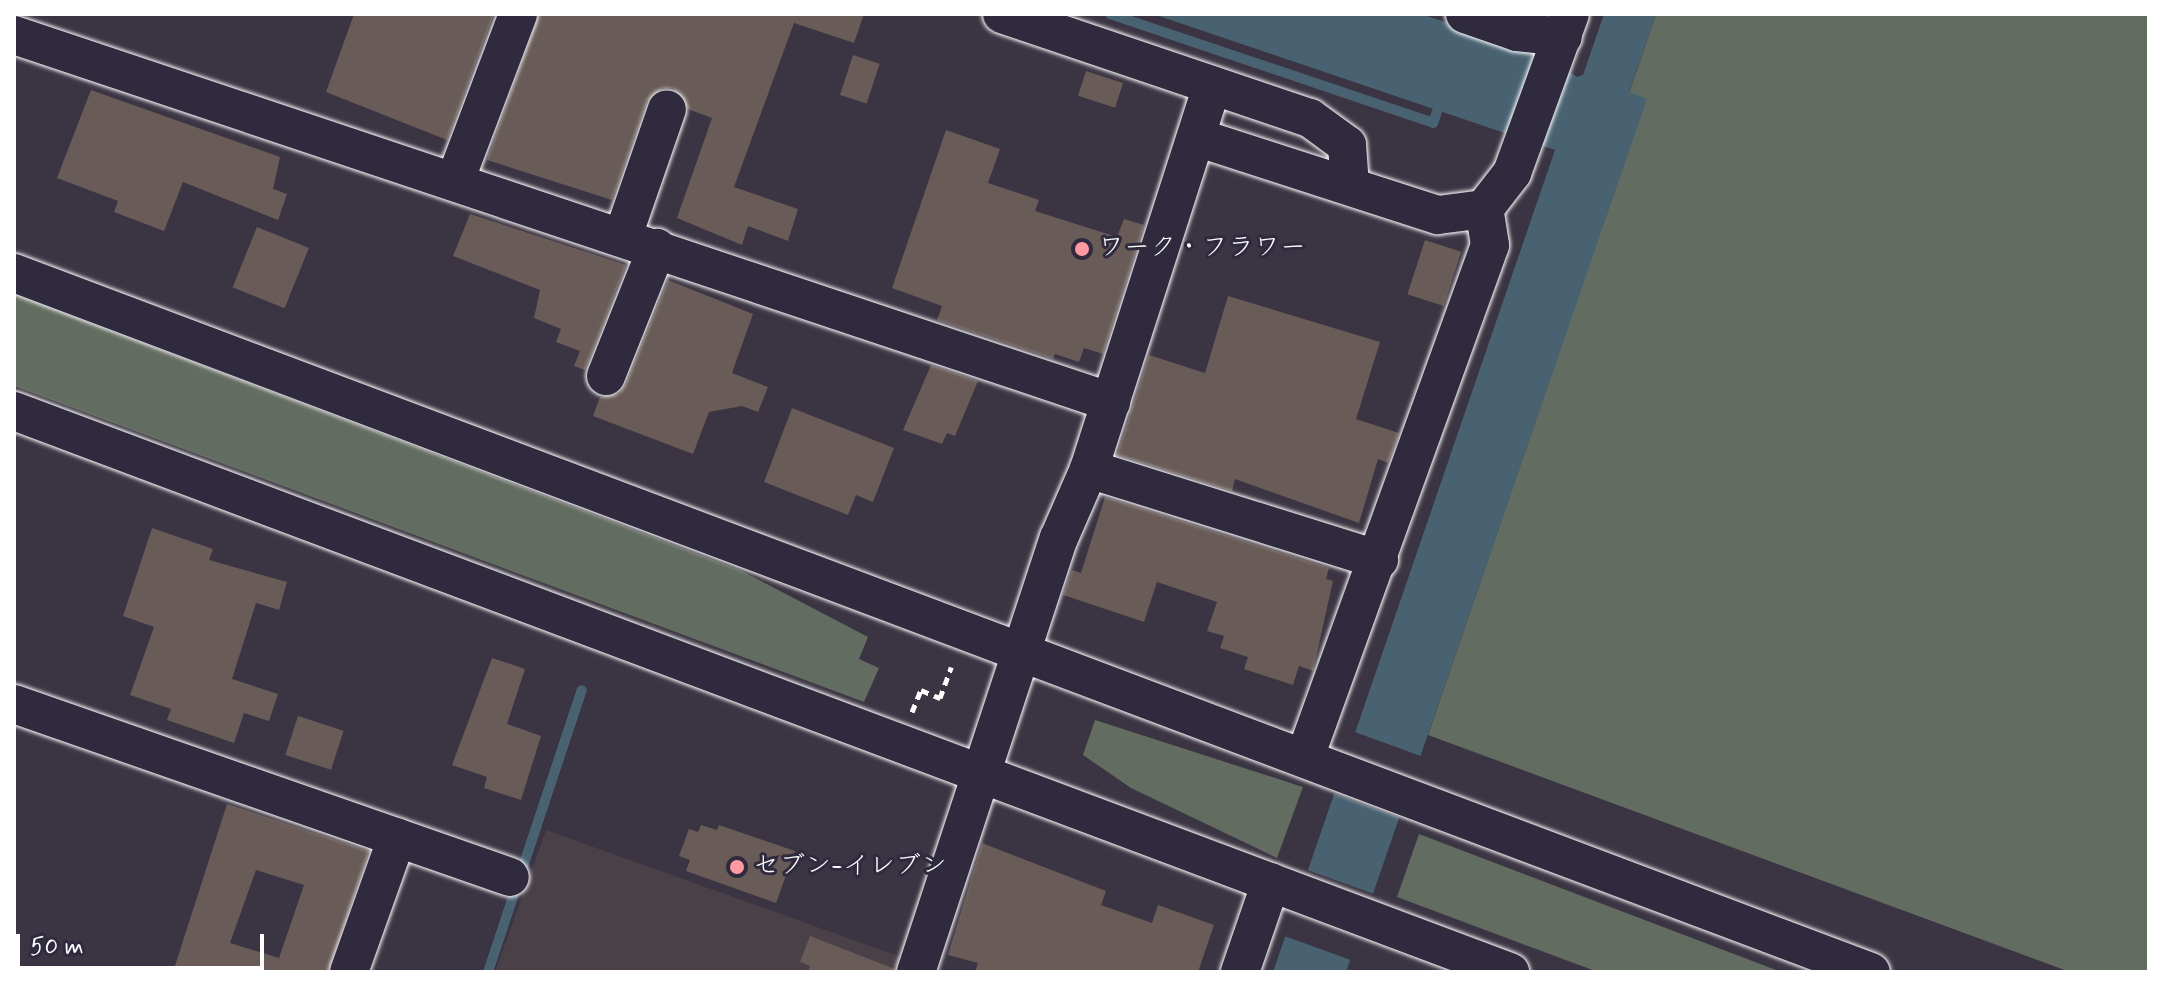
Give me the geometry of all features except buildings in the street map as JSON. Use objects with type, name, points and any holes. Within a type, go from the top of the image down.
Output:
[{"type":"street","points":[[455,181],[518,14]]},
{"type":"street","points":[[1002,14],[1212,85],[1338,133],[1350,159],[1350,186]]},
{"type":"street","points":[[1199,138],[1438,215],[1484,209],[1512,173],[1562,38],[1517,32],[1465,14]]},
{"type":"street","points":[[14,35],[1111,402]]},
{"type":"street","points":[[916,972],[985,773],[1021,654],[1089,469],[1199,138],[1212,85]]},
{"type":"street","points":[[606,376],[640,242],[667,109]]},
{"type":"street","points":[[1316,762],[1379,560],[1490,245],[1484,209]]},
{"type":"street","points":[[14,273],[1871,972]]},
{"type":"street","points":[[14,411],[1510,972]]},
{"type":"street","points":[[1089,469],[1379,560]]},
{"type":"street","points":[[14,704],[510,877]]},
{"type":"street","points":[[349,972],[397,837]]},
{"type":"street","points":[[1240,972],[1278,885]]},
{"type":"path","points":[[908,725],[921,690],[940,698],[951,667]]},
{"type":"shaded area","points":[[546,830],[909,960],[905,972],[495,972]]},
{"type":"green space","points":[[1656,14],[2149,14],[2149,972],[2070,972],[1428,735],[1646,99],[1629,93]]},
{"type":"green space","points":[[14,294],[742,571],[868,637],[859,659],[879,668],[864,702],[14,386]]},
{"type":"green space","points":[[1095,720],[1303,787],[1277,858],[1131,788],[1083,755]]},
{"type":"green space","points":[[1419,834],[1781,972],[1598,972],[1397,897]]},
{"type":"water","points":[[1153,14],[1421,14],[1544,55],[1577,77],[1583,75],[1604,14],[1656,14],[1629,92],[1647,99],[1346,972],[1273,972],[1555,150]]},
{"type":"pier","points":[[1352,731],[1424,757],[1402,818],[1330,792]]},
{"type":"pier","points":[[1305,869],[1377,895],[1353,961],[1281,935]]},
{"type":"waterway","points":[[1110,14],[1433,123],[1441,100]]},
{"type":"waterway","points":[[488,972],[582,690]]},
{"type":"place","name":"ワーク・フラワー","points":[[1082,249]]},
{"type":"place","name":"セブン-イレブン","points":[[737,867]]}]
